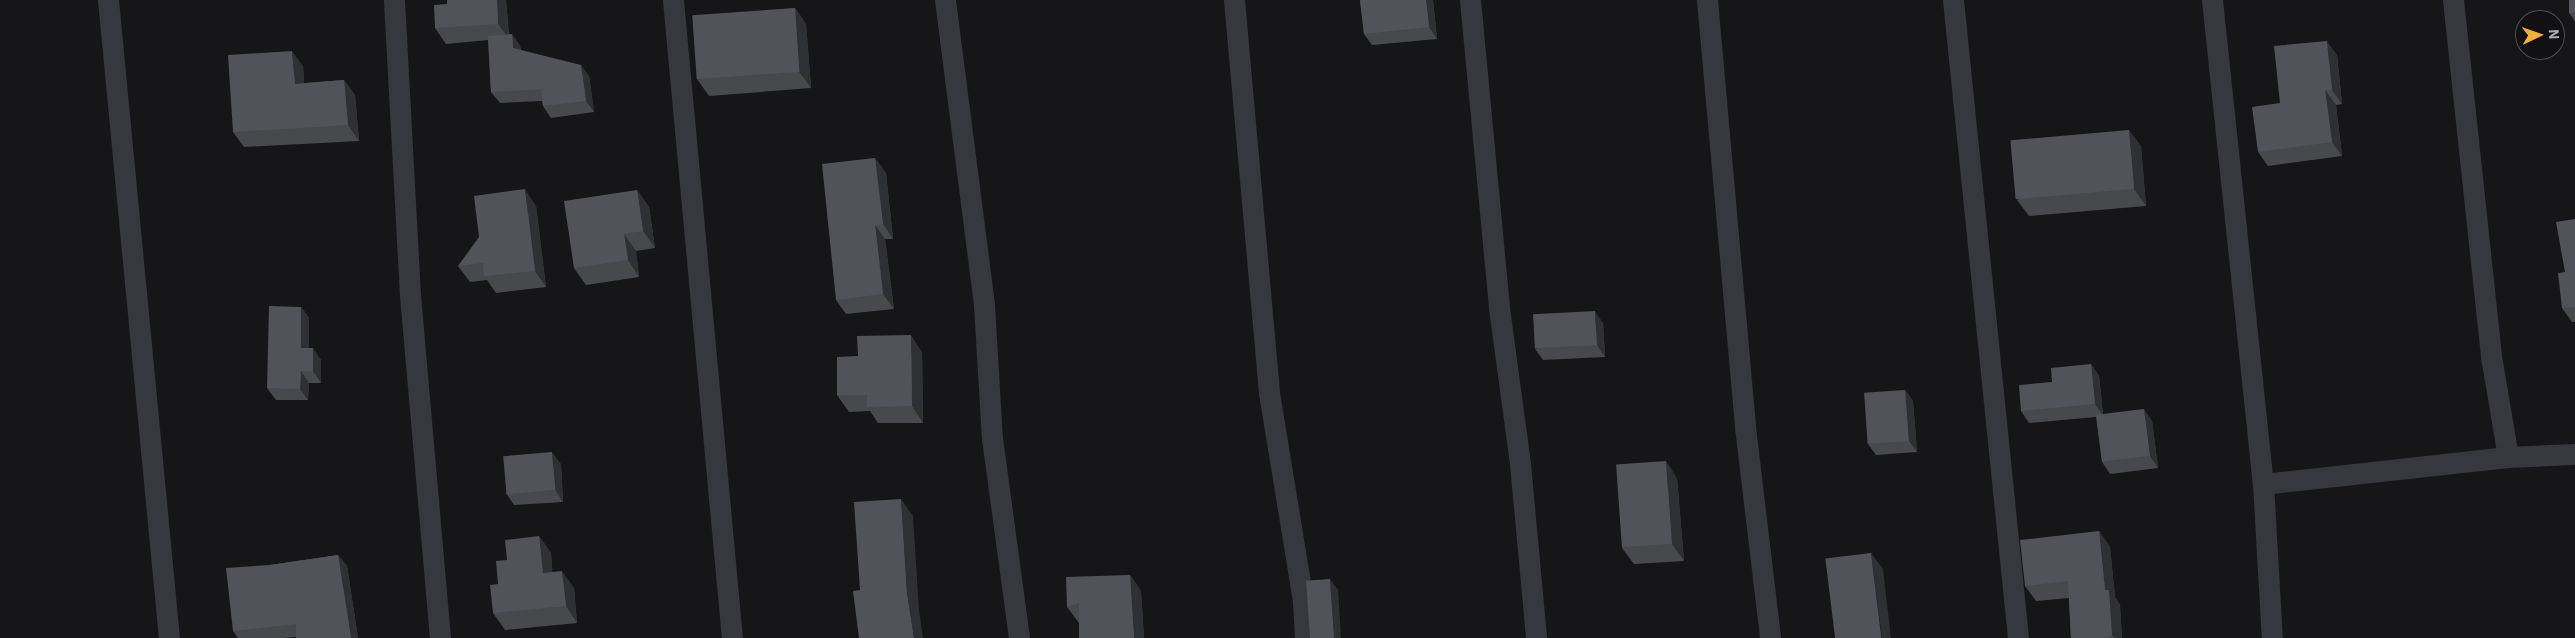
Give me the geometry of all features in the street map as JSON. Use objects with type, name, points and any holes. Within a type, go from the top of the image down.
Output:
[{"type":"street","points":[[108,0],[169,638]]},
{"type":"street","points":[[394,0],[410,295],[440,638]]},
{"type":"street","points":[[673,0],[732,638]]},
{"type":"street","points":[[945,0],[984,306],[992,438],[1019,638]]},
{"type":"street","points":[[1234,0],[1269,394],[1303,600],[1305,638]]},
{"type":"street","points":[[1470,0],[1498,299],[1520,464],[1536,638]]},
{"type":"street","points":[[1707,0],[1745,427],[1770,638]]},
{"type":"street","points":[[1953,0],[2018,638]]},
{"type":"street","points":[[2212,0],[2263,484],[2272,638]]},
{"type":"street","points":[[2453,0],[2492,362],[2508,457]]},
{"type":"street","points":[[2263,484],[2508,457],[2575,454]]},
{"type":"building","points":[[447,0],[497,0],[498,24],[435,28],[434,5],[447,4]]},
{"type":"building","points":[[1360,0],[1426,0],[1429,27],[1364,34]]},
{"type":"building","points":[[2569,0],[2575,0],[2575,13],[2569,13]]},
{"type":"building","points":[[795,8],[799,72],[697,79],[692,15]]},
{"type":"building","points":[[512,34],[513,48],[581,65],[586,101],[543,106],[541,89],[491,92],[488,36]]},
{"type":"building","points":[[2327,41],[2332,90],[2325,90],[2332,142],[2258,152],[2252,107],[2280,103],[2274,46]]},
{"type":"building","points":[[292,51],[295,84],[344,80],[348,125],[233,132],[228,55]]},
{"type":"building","points":[[2129,130],[2134,189],[2016,199],[2010,140]]},
{"type":"building","points":[[875,158],[883,224],[875,225],[883,294],[836,300],[822,164]]},
{"type":"building","points":[[525,189],[535,271],[484,276],[483,263],[458,266],[479,237],[474,196]]},
{"type":"building","points":[[637,190],[643,231],[624,234],[628,260],[574,268],[564,201]]},
{"type":"building","points":[[2575,219],[2575,307],[2562,308],[2558,273],[2565,272],[2556,222]]},
{"type":"building","points":[[269,306],[301,307],[301,348],[313,348],[313,371],[301,371],[300,389],[267,388]]},
{"type":"building","points":[[1595,311],[1597,345],[1535,348],[1533,314]]},
{"type":"building","points":[[911,335],[912,406],[867,407],[867,395],[837,395],[837,357],[858,356],[857,336]]},
{"type":"building","points":[[2091,364],[2095,404],[2021,411],[2019,385],[2052,382],[2051,368]]},
{"type":"building","points":[[1905,390],[1909,441],[1868,444],[1864,393]]},
{"type":"building","points":[[2144,409],[2150,456],[2102,461],[2096,415]]},
{"type":"building","points":[[552,452],[555,490],[506,494],[503,456]]},
{"type":"building","points":[[1666,461],[1672,544],[1622,547],[1616,464]]},
{"type":"building","points":[[901,499],[907,593],[914,638],[859,638],[853,591],[860,590],[854,502]]},
{"type":"building","points":[[2099,531],[2105,590],[2109,590],[2112,635],[2109,638],[2071,638],[2068,581],[2025,586],[2020,540]]},
{"type":"building","points":[[539,536],[543,573],[562,571],[566,606],[493,613],[490,585],[498,584],[496,561],[507,560],[505,540]]},
{"type":"building","points":[[1871,553],[1881,638],[1835,638],[1825,559]]},
{"type":"building","points":[[338,555],[351,638],[296,638],[296,624],[233,631],[226,568],[270,565]]},
{"type":"building","points":[[1130,575],[1134,638],[1079,638],[1079,603],[1067,607],[1066,577]]},
{"type":"building","points":[[1330,579],[1334,638],[1310,638],[1306,581]]}]
